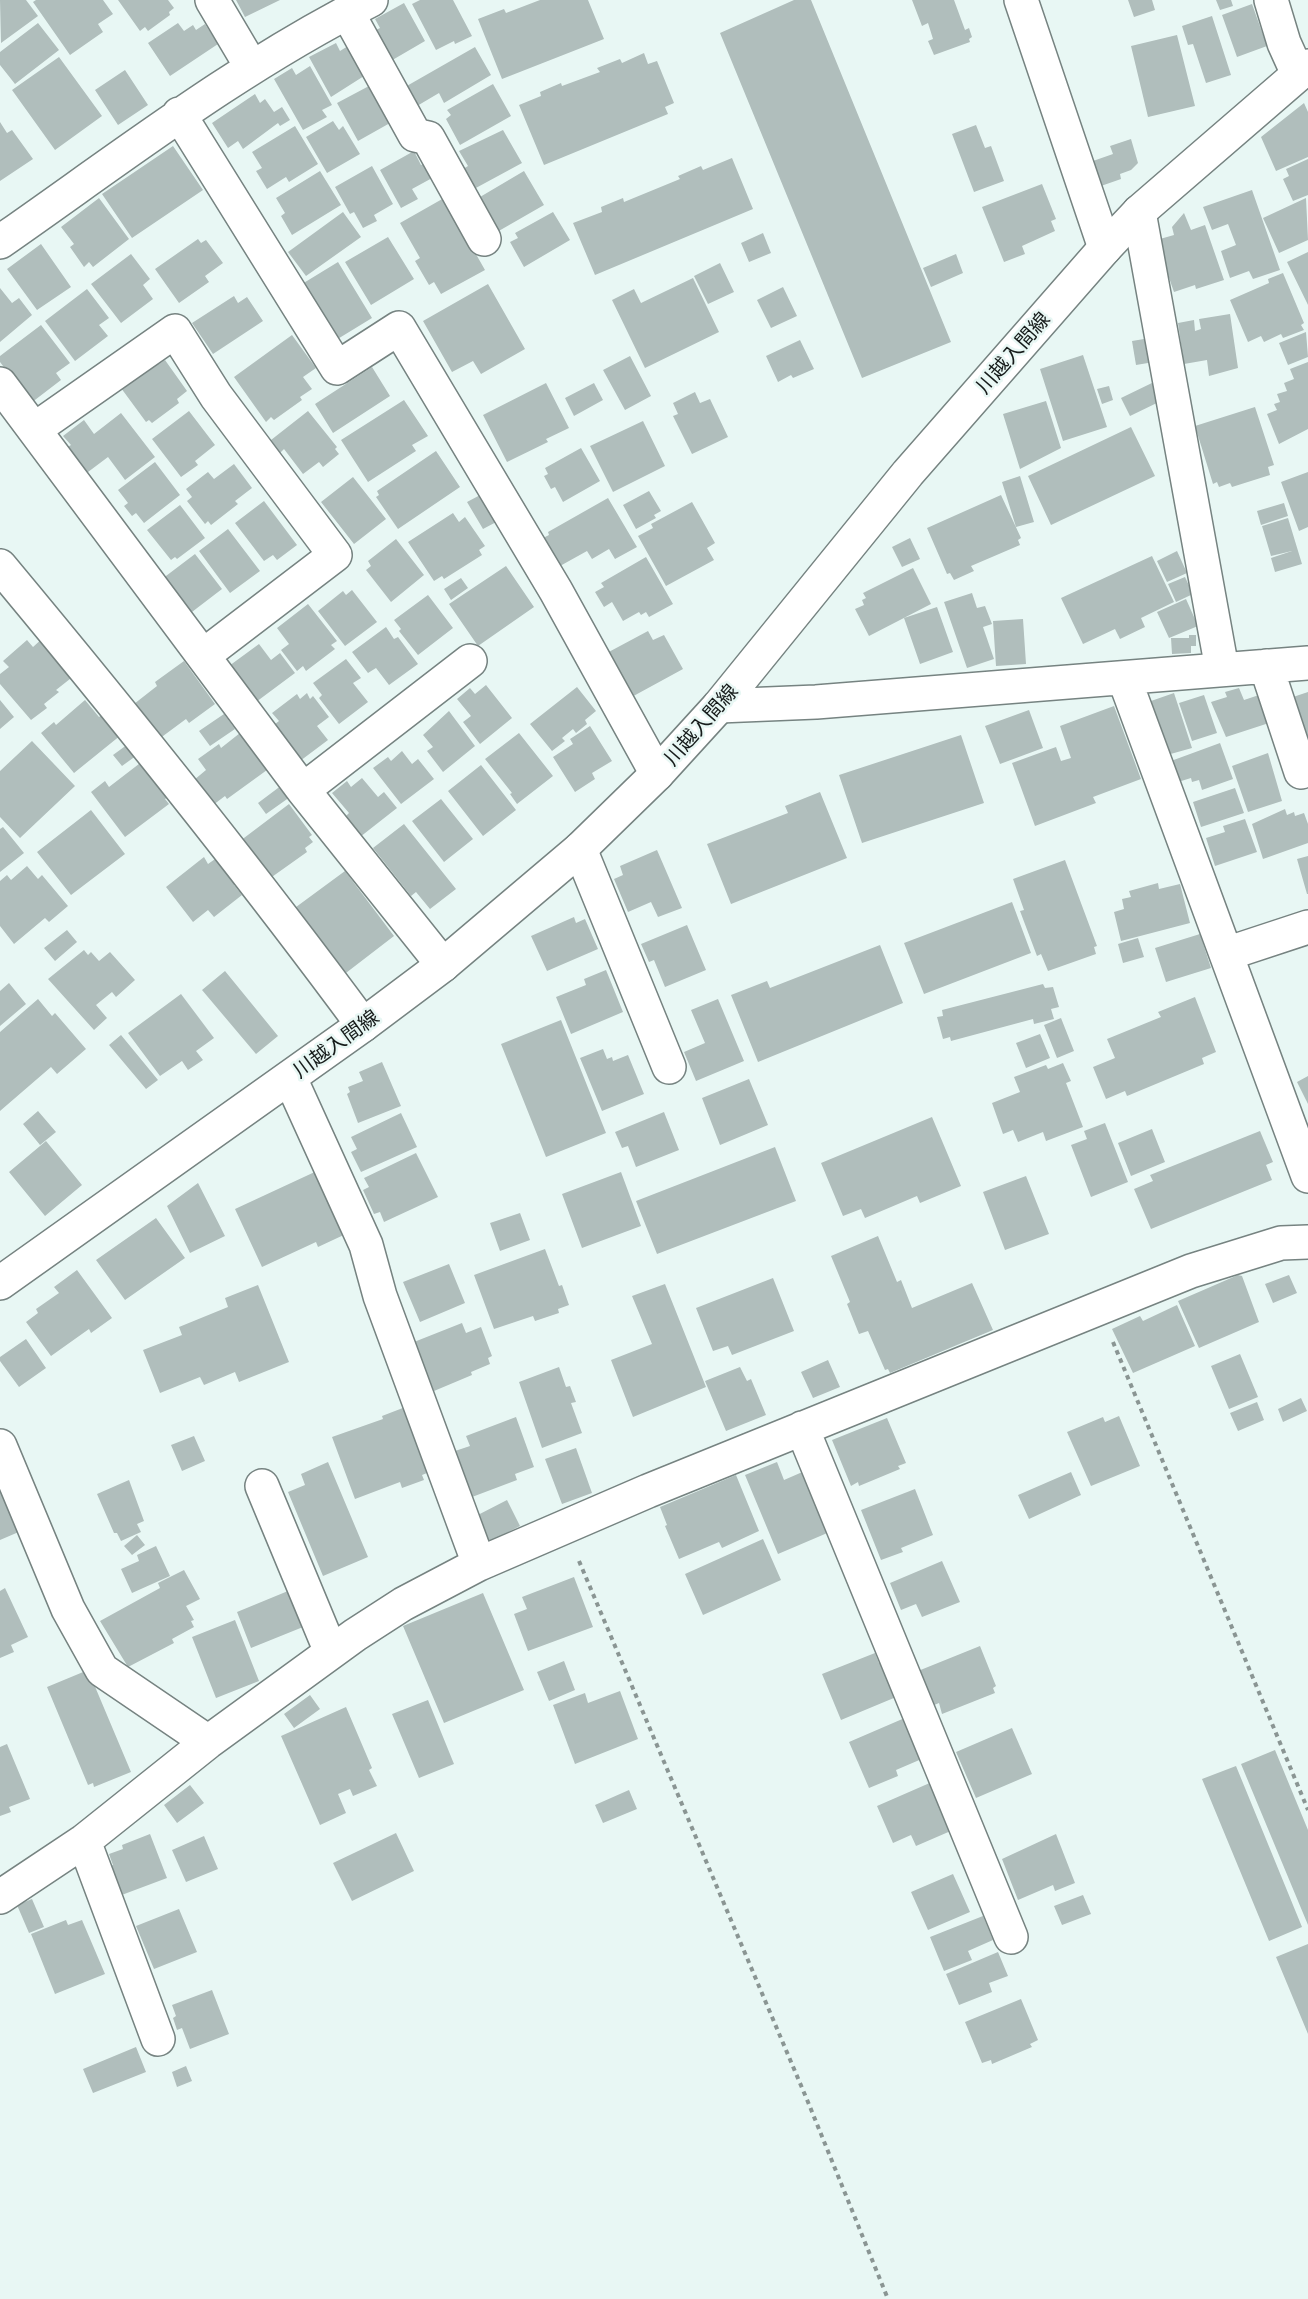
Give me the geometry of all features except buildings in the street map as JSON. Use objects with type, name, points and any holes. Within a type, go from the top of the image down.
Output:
[{"type":"street","points":[[212,0],[251,66]]},
{"type":"street","points":[[1021,0],[1105,249]]},
{"type":"street","points":[[1271,0],[1284,43],[1303,70]]},
{"type":"street","points":[[0,242],[179,114],[251,66],[359,6],[416,135],[428,138],[484,239]]},
{"type":"street","name":"川越入間線","points":[[0,1283],[363,1025],[443,964],[580,849],[657,774],[719,706],[908,472],[1139,212],[1303,70]]},
{"type":"street","points":[[179,114],[337,368],[399,328],[556,591],[657,774]]},
{"type":"street","points":[[1139,212],[1222,669]]},
{"type":"street","points":[[35,429],[175,331],[216,396],[335,555],[204,655]]},
{"type":"street","points":[[0,384],[303,790],[443,964]]},
{"type":"street","points":[[0,566],[130,723],[285,919],[363,1025]]},
{"type":"street","points":[[303,790],[470,661]]},
{"type":"street","points":[[719,706],[816,702],[1308,663]]},
{"type":"street","points":[[1266,666],[1301,772]]},
{"type":"street","points":[[1124,678],[1308,1176]]},
{"type":"street","points":[[580,849],[669,1067]]},
{"type":"street","points":[[1226,954],[1308,927]]},
{"type":"street","points":[[290,1078],[366,1245],[380,1296],[479,1564]]},
{"type":"street","points":[[0,1897],[84,1841],[208,1742],[331,1652],[403,1604],[479,1564],[802,1428],[1191,1271],[1281,1243],[1308,1242]]},
{"type":"street","points":[[802,1428],[1011,1937]]},
{"type":"street","points":[[0,1446],[68,1609],[102,1670],[208,1742]]},
{"type":"street","points":[[262,1486],[331,1652]]},
{"type":"street","points":[[84,1841],[158,2039]]},
{"type":"path","points":[[1098,1308],[1308,1810]]},
{"type":"path","points":[[564,1528],[808,2102],[888,2299]]}]
